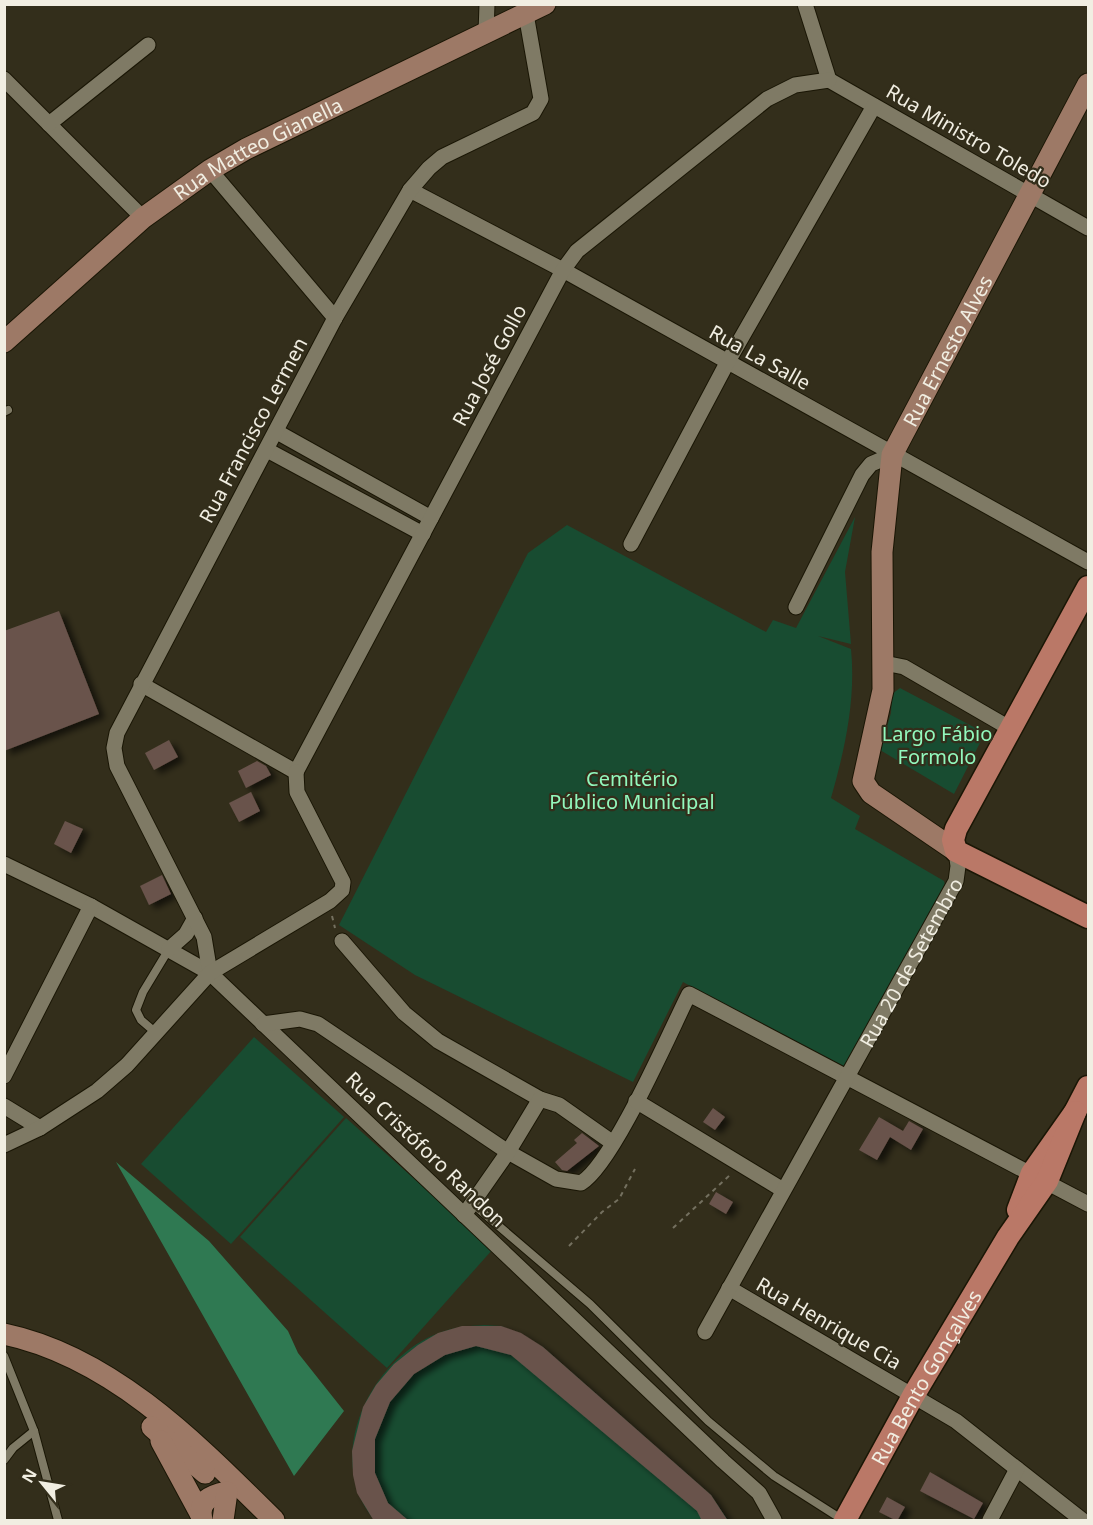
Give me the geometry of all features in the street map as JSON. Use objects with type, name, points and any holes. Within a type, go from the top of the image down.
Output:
[{"type":"main road","name":"Rua Matteo Gianella","points":[[4,342],[143,218],[210,171],[246,149],[545,4]]},
{"type":"main road","name":"Rua Ernesto Alves","points":[[892,455],[1089,84]]},
{"type":"main road","points":[[892,455],[882,552],[883,690],[863,781],[865,787],[956,851],[1089,917]]},
{"type":"main road","name":"Rua 20 de Setembro","points":[[956,851],[953,840],[956,830],[1089,587]]},
{"type":"main road","name":"Rua Bento Gonçalves","points":[[844,1521],[913,1396],[1008,1236],[1089,1087]]},
{"type":"main road","points":[[4,1334],[50,1348],[128,1391],[189,1440],[272,1521]]},
{"type":"main road","points":[[95,1371],[155,1431],[227,1491],[252,1516]]},
{"type":"main road","points":[[155,1431],[201,1518]]},
{"type":"main road","points":[[189,1440],[220,1478],[227,1491],[272,1521]]},
{"type":"main road","points":[[201,1518],[202,1505],[210,1496],[227,1491]]},
{"type":"main road","points":[[224,1518],[227,1491]]},
{"type":"main road","points":[[224,1518],[234,1510],[252,1516]]},
{"type":"street","points":[[486,33],[487,4]]},
{"type":"street","points":[[805,4],[829,80]]},
{"type":"street","name":"Rua Francisco Lermen","points":[[210,974],[204,937],[117,766],[114,748],[117,733],[335,318],[410,190],[442,157],[533,112],[538,106],[541,99],[526,14]]},
{"type":"street","points":[[49,124],[148,45]]},
{"type":"street","points":[[4,79],[143,218]]},
{"type":"street","name":"Rua Ministro Toledo","points":[[829,80],[1089,228]]},
{"type":"street","name":"Rua José Gollo","points":[[296,772],[563,270],[577,251],[767,99],[795,85],[829,80]]},
{"type":"street","points":[[631,544],[727,363],[874,106]]},
{"type":"street","points":[[210,171],[335,318]]},
{"type":"street","name":"Rua La Salle","points":[[410,190],[563,270],[892,455],[1089,562]]},
{"type":"street","points":[[277,432],[432,518]]},
{"type":"street","points":[[267,450],[423,534]]},
{"type":"street","points":[[796,607],[862,475],[871,464],[892,455]]},
{"type":"street","points":[[884,663],[904,667],[1011,729]]},
{"type":"street","points":[[4,1145],[40,1128],[97,1090],[127,1065],[210,974],[330,902],[342,890],[343,882],[297,792],[296,772],[141,684]]},
{"type":"street","name":"Rua 20 de Setembro","points":[[705,1332],[956,881],[958,866],[956,851]]},
{"type":"street","name":"Rua Cristóforo Randon","points":[[4,864],[91,906],[210,974],[262,1024],[469,1210],[723,1461],[759,1493],[774,1521]]},
{"type":"street","points":[[4,1076],[91,906]]},
{"type":"street","points":[[169,949],[186,934],[195,918]]},
{"type":"street","points":[[342,941],[404,1013],[438,1041],[540,1099],[559,1105],[613,1143]]},
{"type":"street","points":[[262,1024],[300,1018],[318,1024],[508,1152],[556,1179],[568,1183],[581,1183],[590,1178],[613,1143],[688,994],[1089,1204]]},
{"type":"street","points":[[469,1210],[540,1099]]},
{"type":"street","points":[[636,1101],[783,1190]]},
{"type":"street","points":[[4,1106],[40,1128]]},
{"type":"street","name":"Rua Henrique Cia","points":[[729,1288],[977,1435],[1082,1521]]},
{"type":"street","points":[[990,1521],[1017,1469]]},
{"type":"lane","points":[[155,1032],[141,1020],[136,1010],[143,992],[169,949]]},
{"type":"lane","points":[[469,1210],[590,1304],[708,1421],[774,1476],[844,1521]]},
{"type":"lane","points":[[4,1356],[34,1431],[58,1521]]},
{"type":"lane","points":[[4,1460],[34,1431]]},
{"type":"path","points":[[330,902],[335,931],[342,941]]},
{"type":"path","points":[[673,1228],[742,1164]]},
{"type":"path","points":[[569,1246],[602,1212],[619,1199],[635,1169]]},
{"type":"green space","name":"Cemitério Público Municipal","points":[[855,517],[845,572],[851,644],[818,636],[851,649],[851,705],[841,761],[831,798],[860,816],[855,829],[944,881],[945,885],[843,1069],[683,982],[633,1082],[415,975],[339,925],[528,553],[567,525],[766,632],[773,620],[796,628]]},
{"type":"green space","name":"Largo Fábio Formolo","points":[[900,688],[985,733],[954,794],[880,750],[891,713],[892,694]]},
{"type":"green space","points":[[254,1037],[344,1117],[231,1244],[141,1164]]},
{"type":"green space","points":[[346,1118],[493,1249],[387,1368],[240,1237]]},
{"type":"green space","points":[[116,1162],[209,1241],[288,1331],[298,1353],[344,1411],[294,1476]]},
{"type":"green space","points":[[484,1325],[501,1326],[543,1347],[711,1495],[728,1520],[374,1520],[359,1495],[353,1468],[354,1440],[361,1413],[374,1387],[392,1364],[414,1346],[445,1331]]},
{"type":"building","points":[[59,611],[99,714],[4,751],[4,631]]},
{"type":"building","points":[[169,740],[178,757],[154,770],[145,753]]},
{"type":"building","points":[[257,761],[266,766],[271,775],[246,788],[238,771]]},
{"type":"building","points":[[251,792],[260,811],[239,822],[229,803]]},
{"type":"building","points":[[65,821],[83,829],[71,853],[54,844]]},
{"type":"building","points":[[162,875],[171,894],[149,905],[140,886]]},
{"type":"building","points":[[713,1108],[725,1117],[715,1130],[703,1122]]},
{"type":"building","points":[[879,1117],[903,1131],[909,1121],[923,1129],[911,1150],[890,1137],[877,1160],[859,1150]]},
{"type":"building","points":[[582,1133],[599,1146],[567,1171],[562,1170],[555,1162],[577,1143],[574,1140]]},
{"type":"building","points":[[716,1192],[733,1202],[726,1214],[709,1204]]},
{"type":"building","points":[[462,1326],[501,1326],[521,1333],[543,1347],[711,1495],[728,1521],[702,1521],[697,1511],[511,1355],[476,1346],[445,1355],[414,1374],[390,1402],[375,1439],[375,1473],[388,1503],[409,1521],[374,1521],[357,1493],[353,1475],[352,1451],[363,1407],[376,1385],[394,1364],[438,1333]]},
{"type":"building","points":[[930,1472],[983,1503],[974,1519],[920,1491]]},
{"type":"building","points":[[887,1497],[905,1507],[897,1521],[879,1512]]}]
